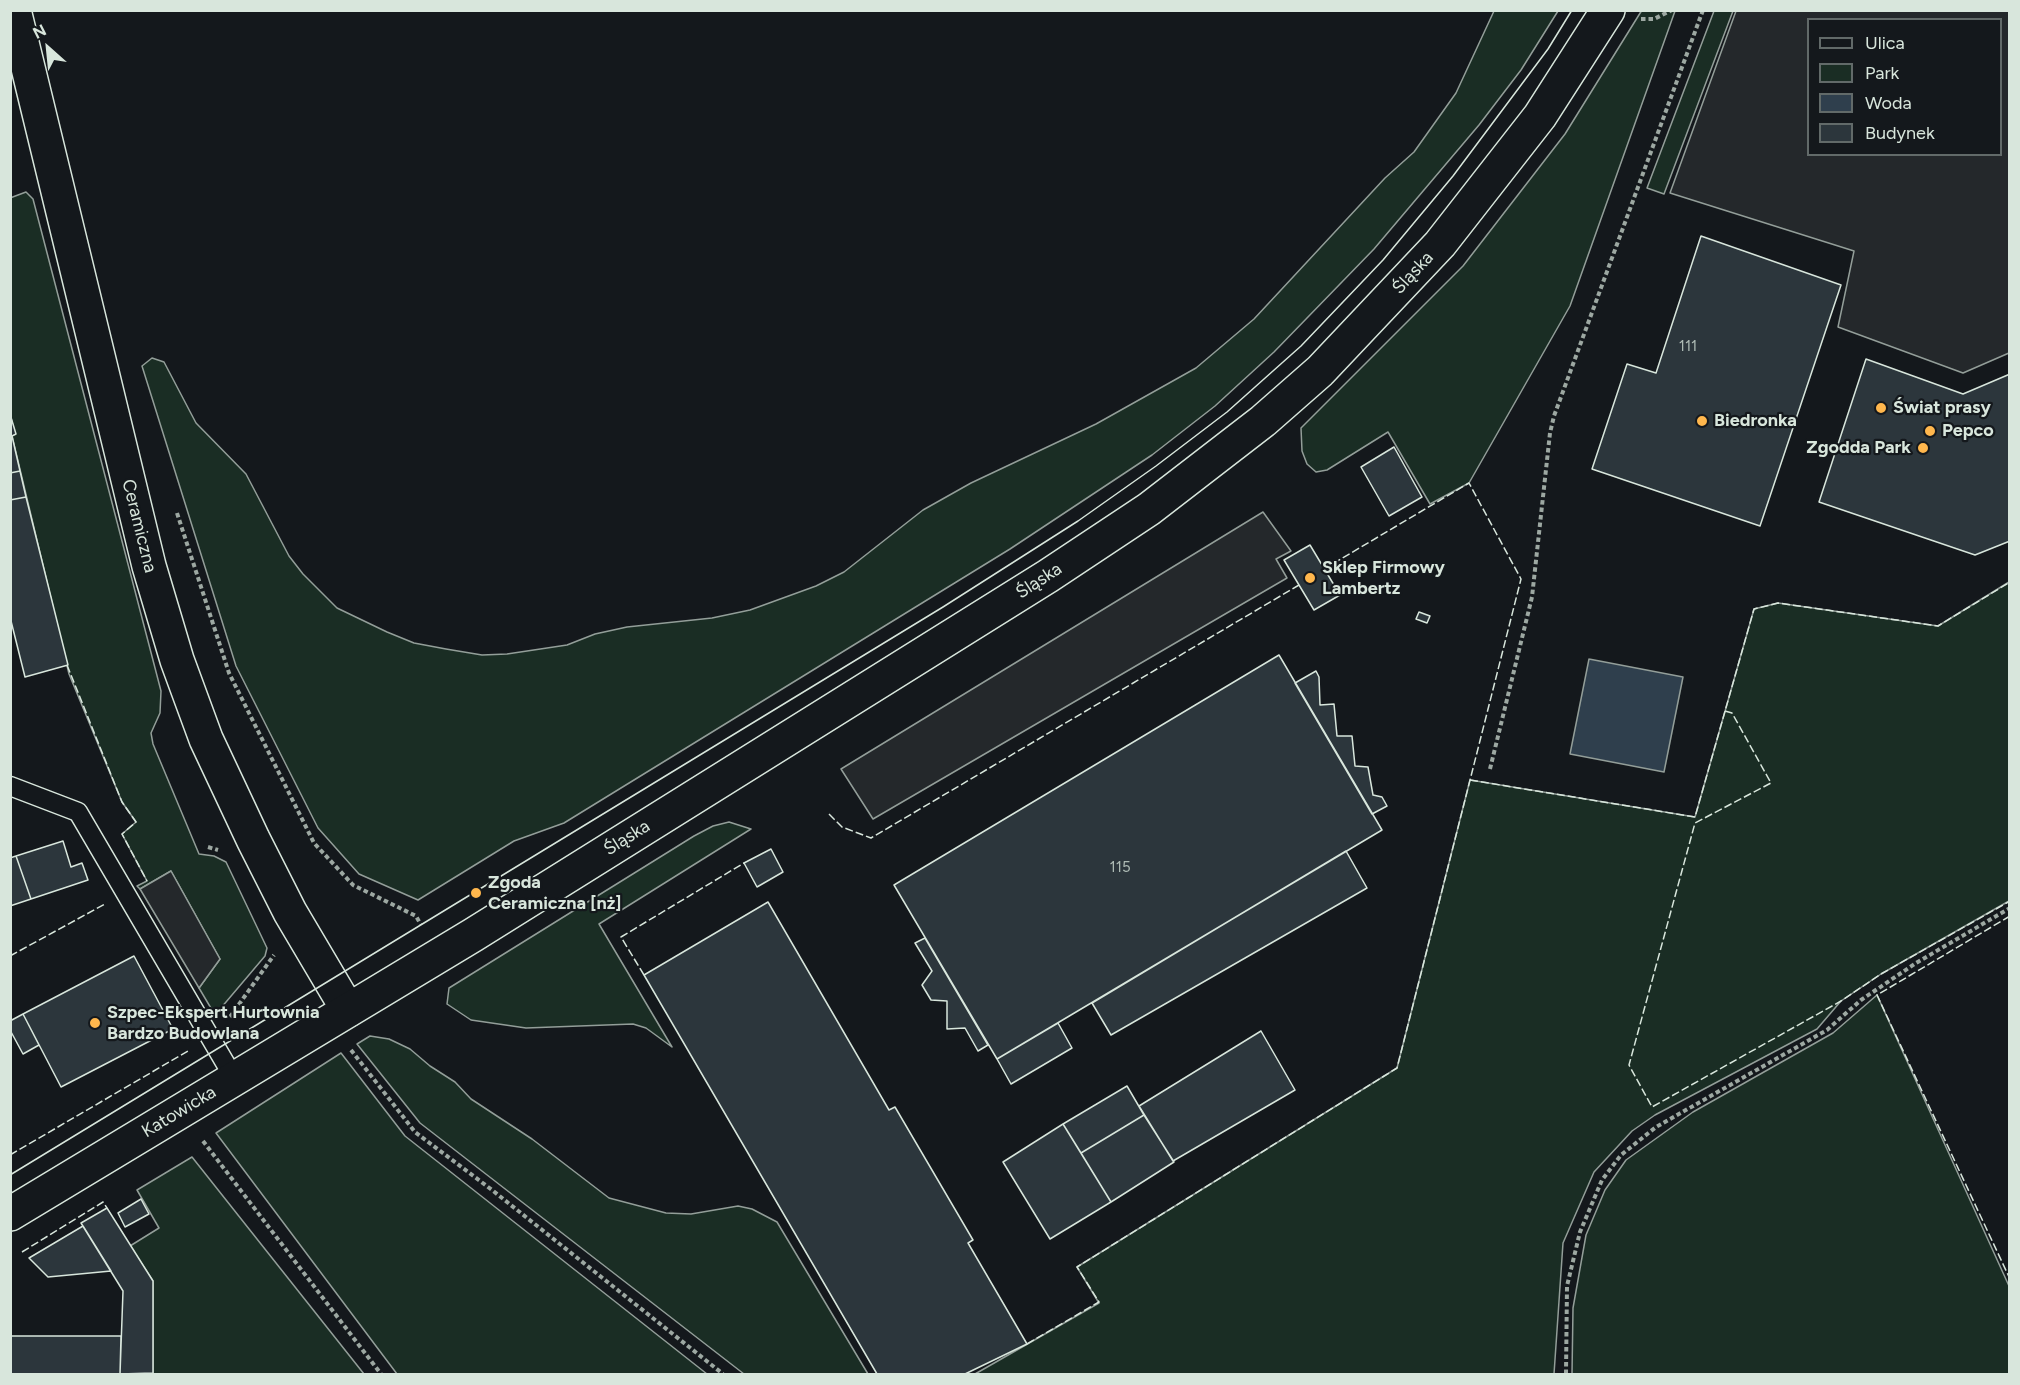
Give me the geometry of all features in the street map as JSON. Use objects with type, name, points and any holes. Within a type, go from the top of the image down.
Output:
[{"type":"street","name":"Ceramiczna","points":[[14,10],[149,566],[177,660],[206,739],[253,839],[290,912],[348,1010]]},
{"type":"street","name":"Śląska","points":[[348,1010],[473,935],[1048,576],[1149,509],[1263,421],[1320,371],[1440,244],[1620,15]]},
{"type":"street","name":"Katowicka","points":[[10,1214],[348,1010]]},
{"type":"lane","points":[[10,786],[78,812],[234,1078]]},
{"type":"path","points":[[1620,15],[1654,19],[1672,10]]},
{"type":"path","points":[[1490,769],[1532,597],[1550,433],[1554,416],[1703,10]]},
{"type":"path","points":[[174,505],[229,673],[314,843],[353,885],[416,916],[425,930]]},
{"type":"path","points":[[208,847],[228,852]]},
{"type":"path","points":[[1566,1374],[1567,1286],[1580,1232],[1602,1180],[1621,1155],[1674,1116],[1827,1030],[1861,1000],[1916,963],[2010,909]]},
{"type":"path","points":[[228,1021],[276,953]]},
{"type":"path","points":[[346,1045],[415,1132],[492,1190],[723,1374]]},
{"type":"path","points":[[201,1138],[381,1374]]},
{"type":"green space","points":[[1642,10],[1675,11],[1570,306],[1469,483],[1430,504],[1388,432],[1327,470],[1316,472],[1307,464],[1302,451],[1301,428],[1463,266],[1565,134]]},
{"type":"green space","points":[[1494,11],[1558,11],[1521,70],[1479,125],[1374,249],[1274,352],[1215,406],[1152,455],[1010,549],[564,823],[514,841],[418,900],[359,874],[318,828],[236,666],[142,366],[152,358],[164,362],[196,423],[246,474],[289,556],[303,574],[337,608],[387,632],[414,643],[446,649],[482,655],[507,654],[567,645],[595,634],[627,627],[712,618],[750,610],[816,586],[844,572],[923,510],[971,483],[1096,424],[1196,368],[1254,319],[1385,178],[1414,152],[1456,93]]},
{"type":"green space","points":[[1714,11],[1733,11],[1664,194],[1647,188]]},
{"type":"green space","points":[[26,192],[33,199],[161,691],[160,713],[151,733],[153,744],[199,854],[214,856],[226,862],[267,948],[265,956],[215,1015],[199,988],[220,959],[171,871],[140,889],[137,886],[147,881],[122,834],[136,822],[122,802],[69,674],[12,436],[15,434],[10,414],[10,198]]},
{"type":"green space","points":[[2009,582],[2009,901],[1881,974],[1841,1001],[1817,1029],[1655,1115],[1632,1131],[1594,1172],[1563,1243],[1554,1374],[975,1374],[1099,1303],[1077,1267],[1397,1068],[1470,780],[1695,817],[1754,609],[1778,603],[1938,626]]},
{"type":"green space","points":[[729,822],[751,829],[599,924],[672,1047],[646,1028],[633,1024],[526,1028],[471,1020],[447,1004],[449,988],[694,836],[713,826]]},
{"type":"green space","points":[[1877,995],[2009,1286],[2009,1374],[1572,1374],[1573,1308],[1586,1235],[1605,1190],[1626,1160],[1693,1112],[1833,1033]]},
{"type":"green space","points":[[370,1036],[389,1039],[410,1049],[430,1066],[455,1082],[471,1099],[532,1139],[609,1198],[666,1213],[691,1214],[738,1206],[752,1209],[777,1222],[868,1374],[744,1374],[420,1123],[357,1044]]},
{"type":"green space","points":[[341,1053],[405,1136],[707,1374],[397,1374],[216,1133]]},
{"type":"green space","points":[[192,1157],[364,1374],[153,1374],[153,1281],[130,1246],[159,1228],[137,1190]]},
{"type":"shaded area","points":[[1736,11],[2009,11],[2009,353],[1963,373],[1838,327],[1854,251],[1670,193]]},
{"type":"shaded area","points":[[1263,512],[1291,551],[1276,559],[1287,578],[873,819],[841,769]]},
{"type":"shaded area","points":[[171,871],[220,959],[199,988],[140,889]]},
{"type":"water","points":[[1589,659],[1683,677],[1664,772],[1570,754]]},
{"type":"building","name":"Biedronka","points":[[1701,236],[1841,285],[1760,526],[1592,469],[1627,364],[1656,373]]},
{"type":"building","name":"Zgodda Park","points":[[1866,359],[1963,394],[2010,374],[2010,541],[1975,555],[1819,502]]},
{"type":"building","points":[[10,414],[16,434],[12,436],[20,471],[10,473]]},
{"type":"building","points":[[1394,447],[1422,497],[1389,516],[1361,467]]},
{"type":"building","points":[[20,471],[26,497],[10,500],[10,473]]},
{"type":"building","points":[[26,497],[68,665],[25,677],[10,617],[10,500]]},
{"type":"building","points":[[1310,545],[1340,595],[1314,610],[1284,560]]},
{"type":"building","points":[[1419,612],[1430,616],[1427,623],[1416,619]]},
{"type":"building","points":[[1279,655],[1382,830],[997,1059],[894,885]]},
{"type":"building","points":[[1316,671],[1319,677],[1320,705],[1334,704],[1337,736],[1352,736],[1355,766],[1368,767],[1373,795],[1382,797],[1387,806],[1372,814],[1295,683]]},
{"type":"building","points":[[63,841],[71,867],[82,863],[88,880],[31,899],[16,856]]},
{"type":"building","points":[[771,849],[783,872],[757,887],[744,863]]},
{"type":"building","points":[[1346,851],[1367,888],[1111,1035],[1092,1003]]},
{"type":"building","points":[[16,856],[31,899],[10,906],[10,858]]},
{"type":"building","points":[[768,902],[889,1110],[895,1107],[973,1240],[968,1243],[1027,1344],[965,1374],[877,1374],[644,975]]},
{"type":"building","points":[[925,938],[988,1045],[978,1051],[965,1028],[947,1029],[947,1001],[931,1000],[922,985],[932,971],[915,943]]},
{"type":"building","points":[[134,956],[173,1029],[61,1087],[23,1014]]},
{"type":"building","points":[[23,1014],[39,1045],[23,1054],[10,1030],[10,1021]]},
{"type":"building","points":[[1058,1023],[1072,1048],[1011,1084],[997,1059]]},
{"type":"building","points":[[1261,1031],[1295,1090],[1173,1161],[1139,1106]]},
{"type":"building","points":[[1127,1086],[1144,1115],[1081,1153],[1063,1124]]},
{"type":"building","points":[[1144,1115],[1174,1162],[1111,1202],[1081,1153]]},
{"type":"building","points":[[1063,1124],[1111,1202],[1050,1239],[1003,1162]]},
{"type":"building","points":[[141,1199],[149,1214],[125,1227],[118,1213]]},
{"type":"building","points":[[107,1208],[153,1281],[153,1373],[120,1374],[123,1291],[81,1223]]},
{"type":"building","points":[[83,1226],[111,1271],[48,1277],[29,1258]]},
{"type":"building","points":[[10,1336],[121,1336],[120,1374],[10,1374]]},
{"type":"tram line","points":[[10,1175],[943,607],[1078,521],[1156,466],[1227,412],[1301,346],[1383,260],[1453,176],[1548,49],[1572,10]]},
{"type":"fence","points":[[1027,1344],[1099,1302],[1077,1267],[1397,1068],[1521,579],[1469,483],[1324,569]]},
{"type":"fence","points":[[1470,780],[1695,817],[1754,609],[1778,603],[1938,626],[2010,582]]},
{"type":"fence","points":[[829,814],[842,827],[871,838],[1299,585]]},
{"type":"fence","points":[[67,665],[122,802],[136,822],[122,834],[147,881]]},
{"type":"fence","points":[[1725,711],[1732,713],[1771,783],[1695,823],[1629,1065],[1652,1107],[1841,1001],[1881,974],[2010,901]]},
{"type":"fence","points":[[644,975],[621,937],[744,863]]},
{"type":"fence","points":[[10,956],[105,904]]},
{"type":"fence","points":[[2010,916],[1877,995],[2010,1279]]},
{"type":"fence","points":[[10,1155],[188,1051]]},
{"type":"fence","points":[[22,1252],[103,1202],[107,1208]]},
{"type":"place","name":"Świat prasy","points":[[1881,408]]},
{"type":"place","name":"Biedronka","points":[[1702,421]]},
{"type":"place","name":"Pepco","points":[[1930,431]]},
{"type":"place","name":"Zgodda Park","points":[[1923,448]]},
{"type":"place","name":"Sklep Firmowy Lambertz","points":[[1310,578]]},
{"type":"place","name":"Zgoda Ceramiczna [nż]","points":[[476,893]]},
{"type":"place","name":"Szpec-Ekspert Hurtownia Bardzo Budowlana","points":[[95,1023]]}]
